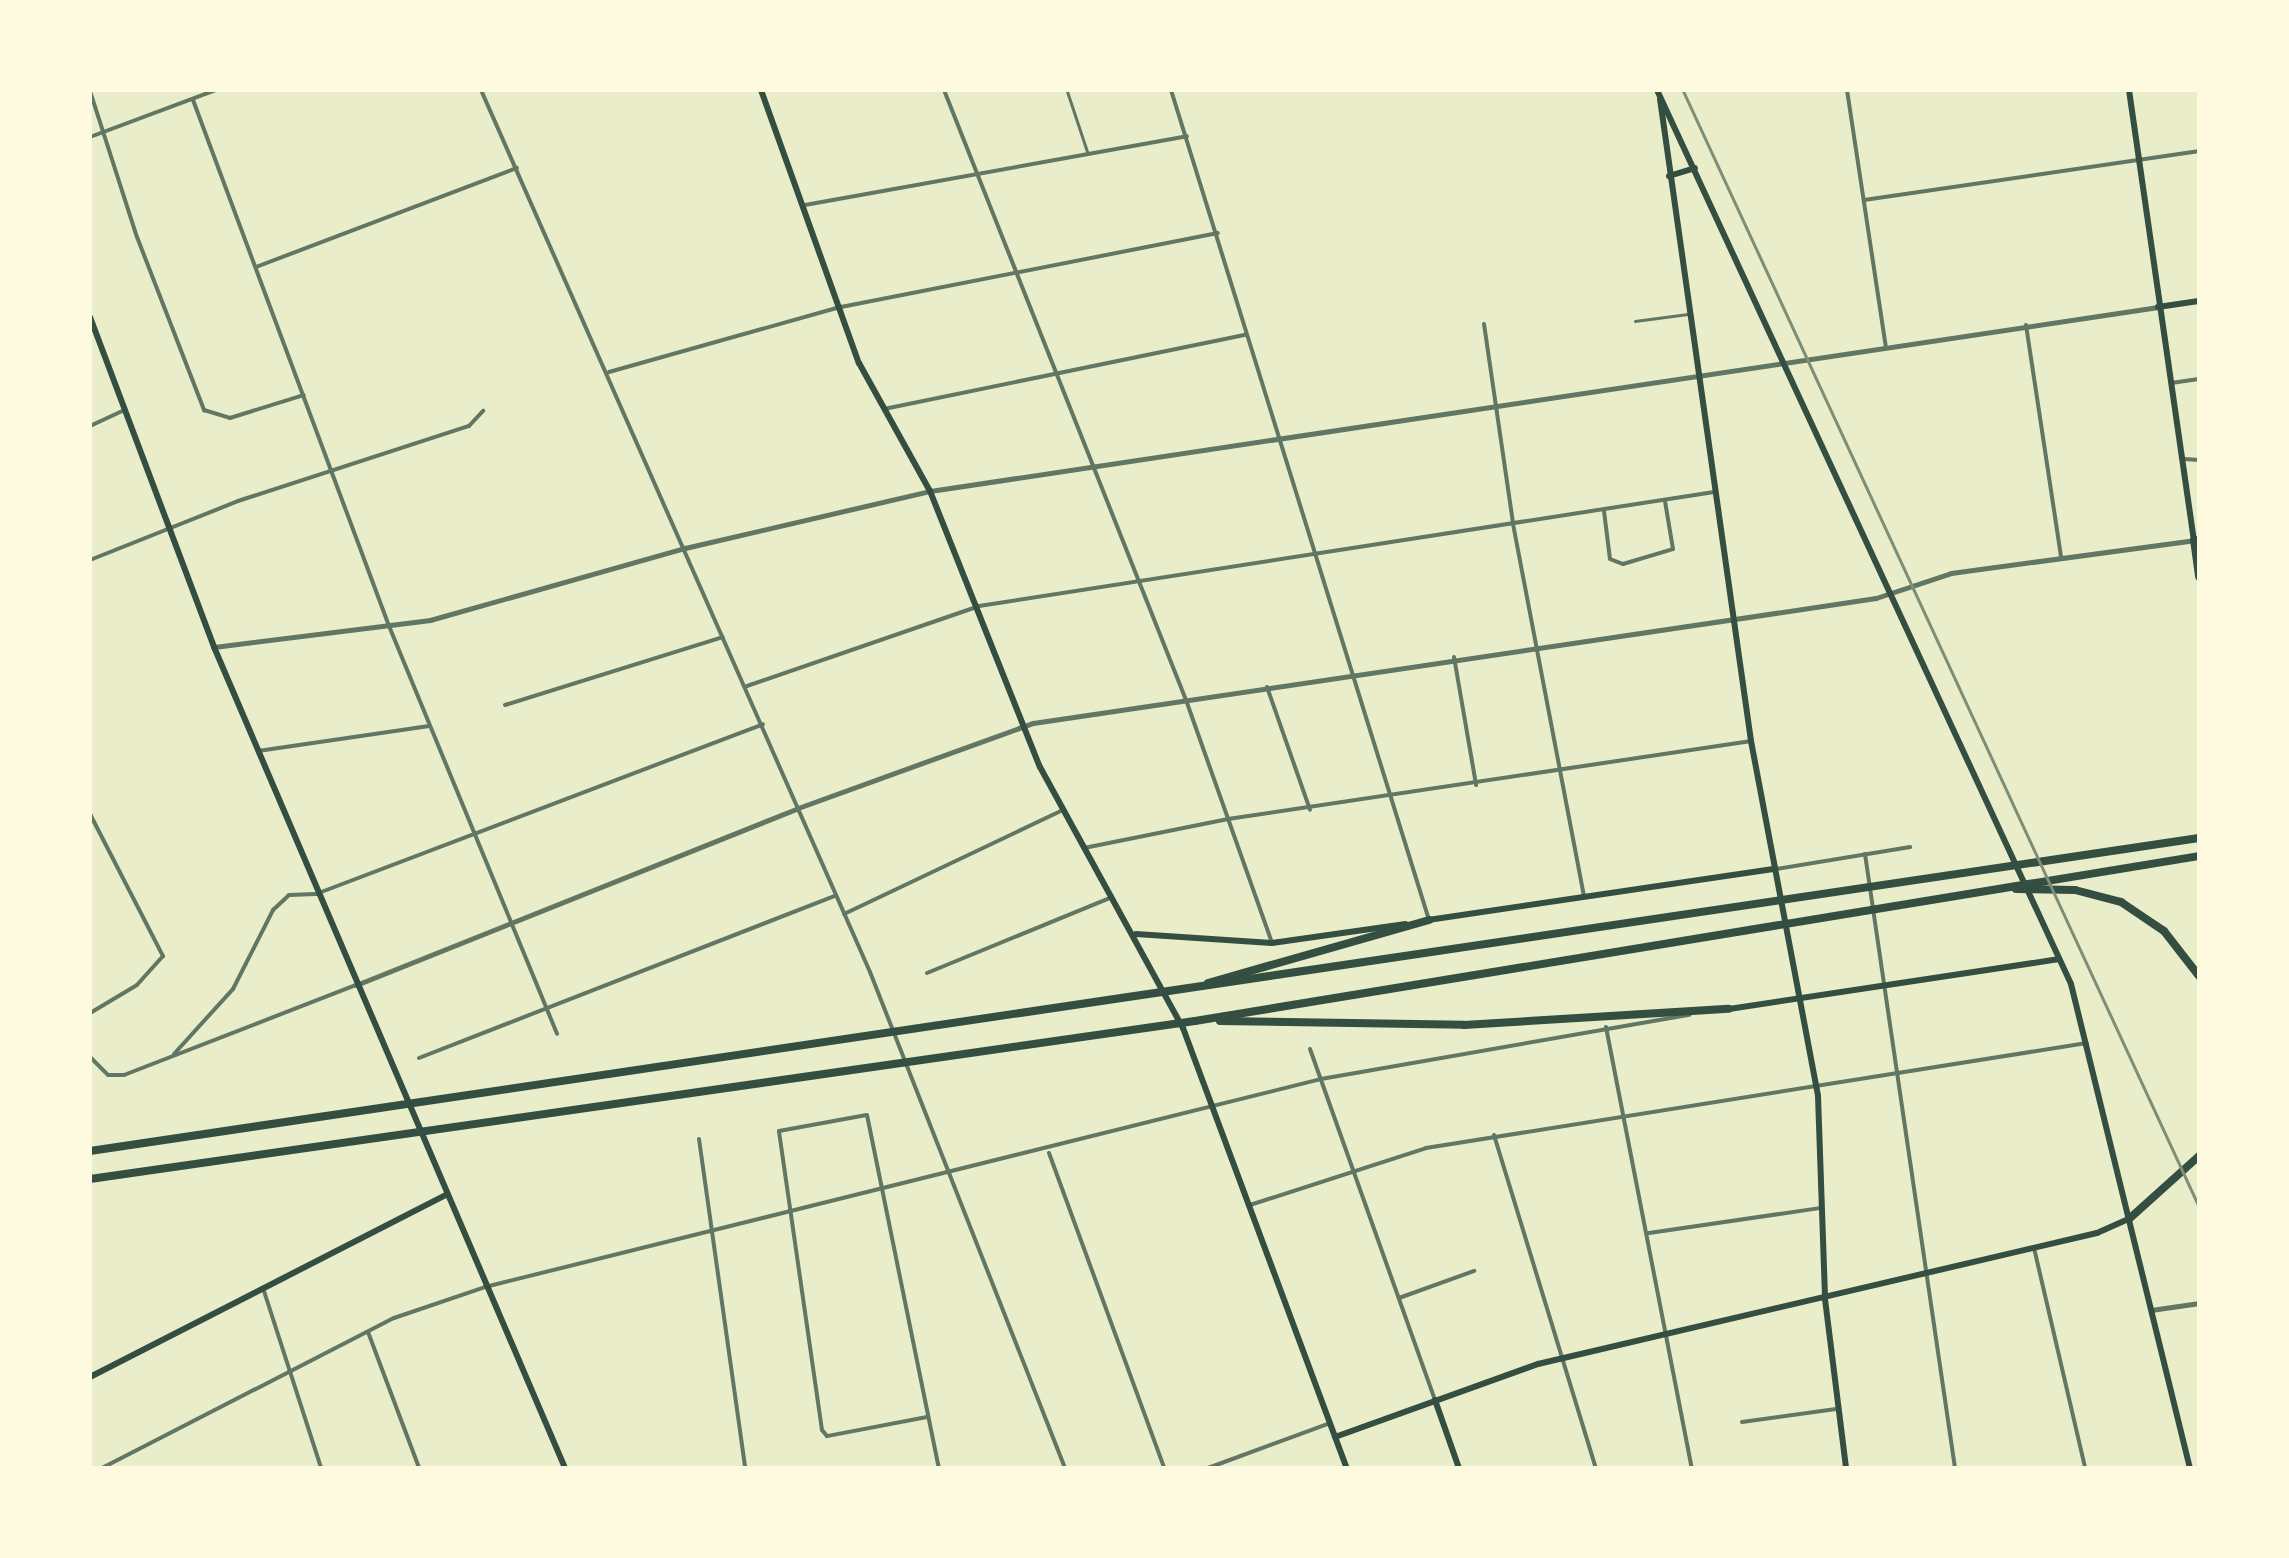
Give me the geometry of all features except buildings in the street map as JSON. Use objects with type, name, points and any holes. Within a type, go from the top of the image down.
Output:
[{"type":"highway","points":[[2196,540],[2199,577]]},
{"type":"highway","points":[[90,1151],[2199,838]]},
{"type":"highway","points":[[90,1179],[1195,1021],[1764,923],[2199,856]]},
{"type":"highway","points":[[1966,892],[2057,888],[2113,898],[2164,930],[2199,976]]},
{"type":"highway","points":[[1181,990],[1429,920]]},
{"type":"highway","points":[[1195,1021],[1464,1025],[1729,1009]]},
{"type":"highway","points":[[2129,1219],[2199,1156]]},
{"type":"main road","points":[[761,90],[840,307],[884,409],[930,491],[979,606],[1023,726],[1063,810],[1150,960],[1192,1050],[1347,1468]]},
{"type":"main road","points":[[2129,90],[2158,307],[2196,540]]},
{"type":"main road","points":[[1658,91],[2059,959],[2086,1043],[2190,1468]]},
{"type":"main road","points":[[1658,91],[1751,741],[1816,1083],[1826,1299],[1846,1468]]},
{"type":"main road","points":[[1669,176],[1696,168]]},
{"type":"main road","points":[[2158,307],[2199,300]]},
{"type":"main road","points":[[90,317],[214,647],[484,1287],[565,1468]]},
{"type":"main road","points":[[1136,934],[1272,943],[1773,869]]},
{"type":"main road","points":[[1729,1009],[2059,959]]},
{"type":"main road","points":[[90,1377],[447,1194]]},
{"type":"main road","points":[[1335,1437],[1562,1358],[1826,1299],[2034,1248],[2129,1219]]},
{"type":"main road","points":[[1435,1400],[1459,1468]]},
{"type":"street","points":[[90,90],[100,133],[204,410],[230,418],[304,395]]},
{"type":"street","points":[[90,137],[216,90]]},
{"type":"street","points":[[481,90],[609,372],[836,895],[911,1074],[1065,1468]]},
{"type":"street","points":[[944,90],[1186,700],[1272,943]]},
{"type":"street","points":[[1171,90],[1283,439],[1429,920]]},
{"type":"street","points":[[1847,90],[1886,348]]},
{"type":"street","points":[[193,100],[389,626],[557,1034]]},
{"type":"street","points":[[805,205],[1187,136]]},
{"type":"street","points":[[1864,200],[2199,151]]},
{"type":"street","points":[[256,266],[517,168]]},
{"type":"street","points":[[609,372],[840,307],[1218,233]]},
{"type":"street","points":[[214,647],[389,626],[685,548],[930,491],[2158,307]]},
{"type":"street","points":[[1484,324],[1513,524],[1584,895]]},
{"type":"street","points":[[2026,325],[2062,557]]},
{"type":"street","points":[[884,409],[1248,334]]},
{"type":"street","points":[[2170,383],[2199,379]]},
{"type":"street","points":[[90,426],[125,410]]},
{"type":"street","points":[[90,560],[168,528],[468,426],[482,411]]},
{"type":"street","points":[[2184,460],[2199,460]]},
{"type":"street","points":[[747,686],[979,606],[1317,557],[1714,492]]},
{"type":"street","points":[[1604,511],[1610,559],[1623,564],[1673,549],[1666,501]]},
{"type":"street","points":[[90,1057],[116,1076],[798,808],[1023,726],[1538,644],[1890,595],[1943,575],[2196,540]]},
{"type":"street","points":[[505,705],[723,638]]},
{"type":"street","points":[[1454,657],[1476,785]]},
{"type":"street","points":[[1268,687],[1310,810]]},
{"type":"street","points":[[174,1054],[233,989],[279,902],[301,890],[316,894],[476,836],[763,724]]},
{"type":"street","points":[[258,750],[429,726]]},
{"type":"street","points":[[1084,848],[1228,819],[1393,798],[1751,741]]},
{"type":"street","points":[[844,914],[1063,810]]},
{"type":"street","points":[[90,814],[163,956],[138,985],[90,1013]]},
{"type":"street","points":[[1773,869],[1910,847]]},
{"type":"street","points":[[1865,854],[1955,1468]]},
{"type":"street","points":[[419,1058],[836,895]]},
{"type":"street","points":[[927,973],[1112,898]]},
{"type":"street","points":[[102,1468],[368,1332],[484,1287],[1048,1151],[1321,1079],[1729,1009]]},
{"type":"street","points":[[1606,1028],[1692,1468]]},
{"type":"street","points":[[1250,1206],[1426,1148],[2086,1043]]},
{"type":"street","points":[[1310,1049],[1435,1400]]},
{"type":"street","points":[[927,1417],[827,1436],[789,1214],[779,1131],[867,1116],[939,1468]]},
{"type":"street","points":[[1494,1135],[1596,1468]]},
{"type":"street","points":[[699,1139],[745,1468]]},
{"type":"street","points":[[1048,1151],[1164,1468]]},
{"type":"street","points":[[1649,1233],[1821,1208]]},
{"type":"street","points":[[2034,1248],[2085,1468]]},
{"type":"street","points":[[1399,1298],[1474,1272]]},
{"type":"street","points":[[263,1288],[321,1468]]},
{"type":"street","points":[[2151,1310],[2199,1303]]},
{"type":"street","points":[[368,1332],[419,1468]]},
{"type":"street","points":[[1742,1422],[1839,1409]]},
{"type":"street","points":[[1208,1468],[1330,1423]]},
{"type":"lane","points":[[1067,90],[1088,152]]},
{"type":"lane","points":[[1635,321],[1688,314]]},
{"type":"railway","points":[[1683,90],[2199,1206]]}]
